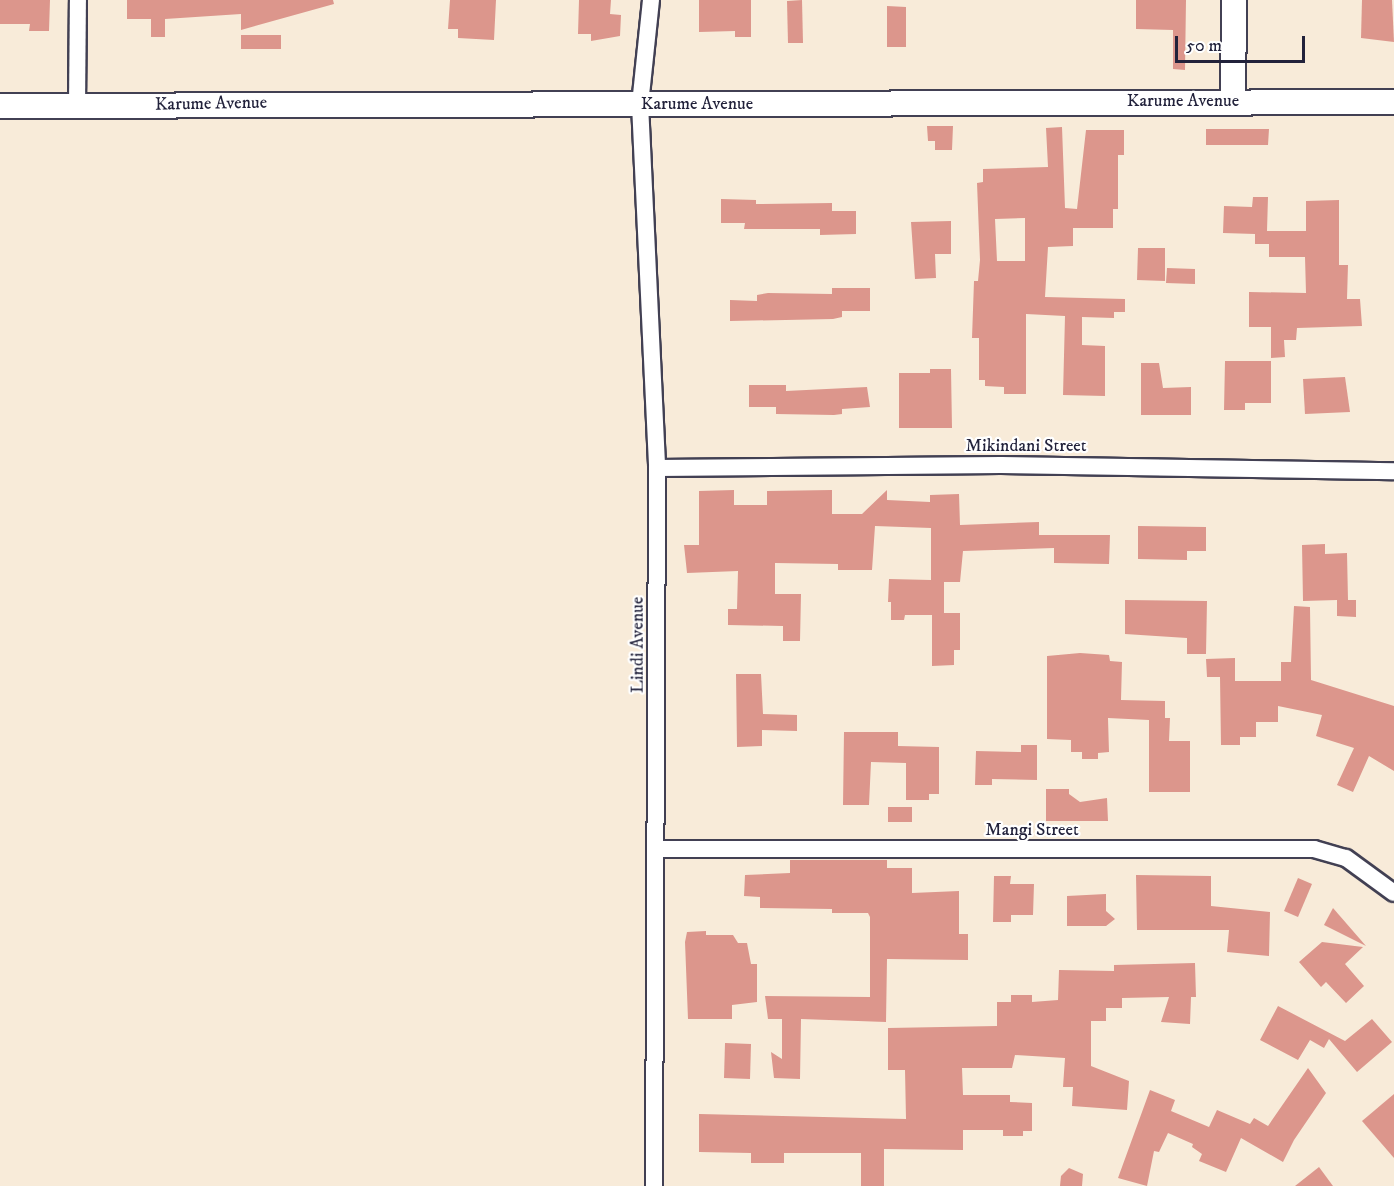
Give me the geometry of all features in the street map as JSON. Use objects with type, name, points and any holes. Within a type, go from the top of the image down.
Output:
[{"type":"main road","points":[[1233,101],[1234,0]]},
{"type":"main road","name":"Karume Avenue","points":[[0,106],[1394,102]]},
{"type":"street","points":[[77,107],[78,0]]},
{"type":"street","name":"Lindi Avenue","points":[[651,0],[640,104],[657,468],[654,1186]]},
{"type":"street","name":"Mikindani Street","points":[[657,468],[1013,465],[1394,471]]},
{"type":"street","name":"Mangi Street","points":[[657,849],[1314,849],[1346,858],[1394,893]]},
{"type":"building","points":[[0,0],[50,0],[49,31],[29,31],[30,24],[0,24]]},
{"type":"building","points":[[127,0],[333,0],[334,4],[241,30],[241,14],[165,19],[165,37],[151,37],[151,19],[127,19]]},
{"type":"building","points":[[450,0],[496,0],[494,40],[458,38],[458,29],[448,29]]},
{"type":"building","points":[[579,0],[611,0],[610,14],[621,15],[620,36],[591,41],[591,34],[578,34]]},
{"type":"building","points":[[699,0],[751,0],[751,37],[735,37],[735,31],[699,32]]},
{"type":"building","points":[[802,0],[803,43],[788,43],[787,1]]},
{"type":"building","points":[[1136,0],[1186,0],[1185,70],[1173,69],[1173,30],[1136,29]]},
{"type":"building","points":[[1362,0],[1392,0],[1394,42],[1361,38]]},
{"type":"building","points":[[887,6],[906,7],[906,47],[887,47]]},
{"type":"building","points":[[241,35],[281,35],[281,49],[241,49]]},
{"type":"building","points":[[927,126],[953,126],[952,150],[935,150],[935,141],[928,141]]},
{"type":"building","points":[[1062,127],[1065,208],[1077,209],[1086,130],[1124,130],[1124,155],[1118,155],[1118,209],[1113,209],[1113,228],[1073,228],[1073,246],[1048,247],[1045,297],[1125,299],[1125,312],[1114,312],[1114,318],[1082,317],[1082,345],[1105,346],[1105,396],[1063,395],[1065,316],[1026,314],[1026,394],[1004,394],[1004,387],[985,386],[985,380],[979,380],[979,338],[972,338],[974,281],[978,281],[980,260],[977,183],[983,182],[983,169],[1048,167],[1046,128]],"holes":[[[1025,218],[1025,261],[997,261],[995,219]]]},
{"type":"building","points":[[1206,129],[1269,129],[1268,145],[1206,145]]},
{"type":"building","points":[[1253,197],[1268,197],[1267,231],[1306,231],[1306,201],[1339,200],[1339,265],[1348,265],[1347,299],[1360,299],[1362,326],[1297,328],[1296,340],[1284,340],[1285,357],[1271,358],[1271,327],[1249,327],[1249,292],[1306,293],[1305,257],[1269,257],[1269,244],[1255,244],[1255,234],[1223,233],[1224,206],[1252,207]]},
{"type":"building","points":[[721,199],[756,200],[756,204],[832,203],[832,211],[856,211],[856,234],[820,235],[820,229],[744,229],[745,223],[721,223]]},
{"type":"building","points":[[951,221],[951,254],[935,254],[936,278],[915,279],[911,222]]},
{"type":"building","points":[[1138,248],[1165,248],[1165,281],[1137,280]]},
{"type":"building","points":[[1167,268],[1195,269],[1195,284],[1166,283]]},
{"type":"building","points":[[832,288],[870,288],[870,311],[842,311],[842,317],[833,319],[730,321],[730,300],[757,301],[757,295],[768,293],[832,294]]},
{"type":"building","points":[[1225,361],[1271,361],[1271,403],[1245,403],[1245,410],[1224,410]]},
{"type":"building","points":[[1141,363],[1159,363],[1163,388],[1191,387],[1191,415],[1141,415]]},
{"type":"building","points":[[930,369],[951,369],[952,428],[899,428],[899,373],[930,373]]},
{"type":"building","points":[[1345,377],[1350,412],[1305,414],[1303,379]]},
{"type":"building","points":[[749,385],[786,385],[786,391],[867,387],[870,407],[842,409],[842,414],[834,415],[776,414],[776,407],[749,407]]},
{"type":"building","points":[[734,490],[734,505],[767,505],[767,491],[832,490],[832,514],[862,514],[887,490],[887,500],[930,502],[930,495],[959,494],[960,525],[1039,522],[1039,535],[1110,535],[1109,564],[1054,563],[1054,548],[963,551],[960,582],[944,582],[944,613],[960,613],[960,650],[954,650],[954,665],[932,666],[932,615],[905,615],[904,620],[891,620],[891,602],[888,602],[889,579],[931,580],[931,528],[875,526],[872,570],[838,570],[838,564],[775,563],[775,594],[801,594],[800,641],[783,641],[783,626],[728,625],[728,609],[737,609],[738,571],[687,573],[684,545],[699,545],[699,491]]},
{"type":"building","points":[[1138,526],[1206,527],[1206,551],[1187,551],[1187,560],[1138,559]]},
{"type":"building","points":[[1325,544],[1325,554],[1347,553],[1348,600],[1356,600],[1356,617],[1337,616],[1337,600],[1303,601],[1302,545]]},
{"type":"building","points":[[1125,600],[1207,601],[1206,654],[1187,654],[1187,638],[1125,634]]},
{"type":"building","points":[[1294,606],[1310,607],[1311,680],[1394,706],[1394,771],[1369,756],[1353,792],[1337,785],[1354,748],[1316,736],[1322,715],[1278,706],[1278,722],[1256,722],[1256,737],[1240,737],[1240,745],[1221,745],[1220,677],[1207,677],[1206,659],[1235,658],[1235,681],[1281,681],[1281,662],[1291,662]]},
{"type":"building","points":[[1080,653],[1109,655],[1110,661],[1122,662],[1121,700],[1165,701],[1165,718],[1170,718],[1169,741],[1190,741],[1190,792],[1149,792],[1149,720],[1108,718],[1109,752],[1098,753],[1098,759],[1082,759],[1082,752],[1071,752],[1071,740],[1047,739],[1047,656]]},
{"type":"building","points":[[736,674],[761,674],[763,714],[797,715],[797,731],[762,730],[762,746],[737,747]]},
{"type":"building","points":[[844,732],[898,732],[898,746],[939,747],[939,794],[929,794],[929,800],[906,800],[906,763],[871,762],[869,805],[843,805]]},
{"type":"building","points":[[1021,745],[1037,745],[1037,780],[992,779],[992,785],[975,785],[976,751],[1021,752]]},
{"type":"building","points":[[1046,789],[1069,789],[1069,794],[1080,802],[1107,798],[1108,821],[1046,821]]},
{"type":"building","points":[[888,807],[912,807],[912,822],[888,822]]},
{"type":"building","points":[[790,860],[887,860],[887,868],[912,868],[912,893],[959,891],[959,934],[968,934],[968,960],[887,959],[886,1022],[801,1019],[800,1079],[774,1078],[771,1052],[782,1059],[782,1019],[768,1019],[765,996],[870,997],[870,917],[868,913],[832,913],[832,909],[760,908],[760,897],[744,896],[745,875],[790,873]]},
{"type":"building","points":[[1136,875],[1211,876],[1211,906],[1270,912],[1269,956],[1227,952],[1229,930],[1137,930]]},
{"type":"building","points":[[994,876],[1011,876],[1010,884],[1034,884],[1033,915],[1011,915],[1011,922],[993,922]]},
{"type":"building","points":[[1298,878],[1312,884],[1298,917],[1284,911]]},
{"type":"building","points":[[1106,894],[1106,911],[1115,919],[1106,926],[1067,926],[1067,896]]},
{"type":"building","points":[[1333,908],[1366,946],[1324,925]]},
{"type":"building","points":[[706,931],[706,935],[733,935],[738,943],[747,943],[751,964],[757,964],[757,1002],[732,1005],[732,1019],[688,1019],[685,942],[687,932]]},
{"type":"building","points":[[1322,942],[1363,947],[1345,964],[1364,986],[1346,1003],[1326,982],[1321,987],[1299,962]]},
{"type":"building","points":[[1195,963],[1196,997],[1191,997],[1190,1024],[1161,1022],[1169,997],[1122,998],[1122,1008],[1106,1008],[1106,1021],[1091,1021],[1091,1066],[1129,1081],[1127,1110],[1072,1106],[1073,1087],[1063,1087],[1065,1058],[1015,1055],[1012,1068],[962,1068],[963,1095],[1010,1095],[1010,1102],[1032,1103],[1032,1131],[1023,1131],[1023,1136],[1003,1136],[1003,1130],[963,1130],[963,1150],[884,1149],[884,1186],[861,1186],[861,1153],[784,1153],[784,1163],[751,1163],[751,1153],[699,1152],[699,1114],[906,1119],[905,1070],[888,1070],[888,1028],[997,1026],[997,1002],[1011,1002],[1011,995],[1032,995],[1032,1002],[1058,1000],[1059,970],[1114,971],[1114,965]]},
{"type":"building","points":[[1278,1006],[1345,1041],[1372,1019],[1392,1042],[1357,1072],[1329,1039],[1324,1048],[1310,1040],[1298,1060],[1260,1040]]},
{"type":"building","points":[[725,1043],[751,1044],[750,1079],[724,1078]]},
{"type":"building","points":[[1308,1068],[1326,1093],[1294,1140],[1283,1162],[1241,1138],[1226,1172],[1199,1161],[1202,1154],[1192,1147],[1193,1144],[1168,1133],[1159,1152],[1154,1151],[1147,1186],[1118,1178],[1150,1090],[1175,1100],[1171,1111],[1209,1127],[1217,1110],[1250,1124],[1254,1118],[1268,1126]]},
{"type":"building","points":[[1394,1094],[1394,1158],[1362,1121]]},
{"type":"building","points":[[1319,1167],[1333,1186],[1295,1186]]},
{"type":"building","points":[[1069,1168],[1083,1174],[1082,1186],[1060,1186],[1061,1176]]}]
